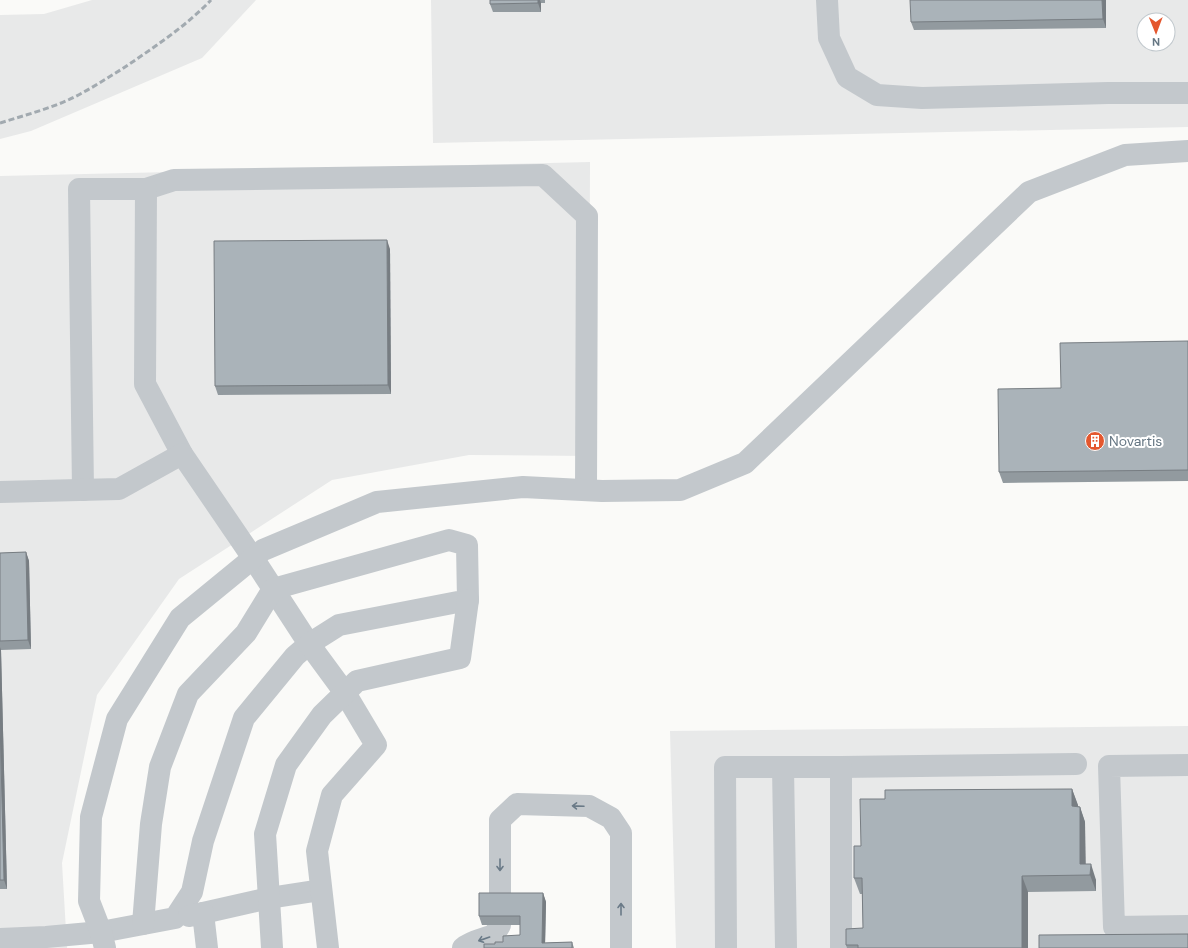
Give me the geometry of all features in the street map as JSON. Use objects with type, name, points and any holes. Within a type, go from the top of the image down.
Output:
[{"type":"lane","points":[[827,0],[829,38],[847,77],[877,95],[922,98],[1108,93],[1188,93]]},
{"type":"lane","points":[[103,940],[89,901],[91,817],[117,718],[180,618],[263,550],[377,502],[523,488],[680,490],[745,463],[1029,192],[1125,155],[1188,151]]},
{"type":"lane","points":[[83,490],[79,189],[146,189],[174,180],[543,175],[587,216],[586,490]]},
{"type":"lane","points":[[146,189],[145,384],[182,454],[253,558],[309,644],[345,692],[376,745],[332,795],[317,851],[328,948]]},
{"type":"lane","points":[[0,492],[118,489],[182,454]]},
{"type":"lane","points":[[143,924],[151,824],[160,767],[188,694],[246,633],[273,588],[450,540],[467,545],[468,600],[460,658],[357,681],[322,715],[286,765],[265,834],[272,948]]},
{"type":"lane","points":[[176,918],[192,892],[203,841],[244,718],[296,656],[309,644],[339,624],[468,600]]},
{"type":"lane","points":[[726,948],[725,767],[1076,764]]},
{"type":"lane","points":[[1188,765],[1109,766],[1114,927],[1188,926]]},
{"type":"lane","points":[[784,767],[786,948]]},
{"type":"lane","points":[[840,767],[841,948]]},
{"type":"lane","points":[[500,902],[500,820],[517,804],[589,806],[611,818],[621,833],[621,948]]},
{"type":"lane","points":[[0,940],[46,943],[103,940],[143,924],[203,914],[269,898],[321,890]]},
{"type":"lane","points":[[203,914],[207,948]]},
{"type":"lane","points":[[463,948],[469,943],[483,940],[494,935],[500,925]]},
{"type":"shaded area","points":[[92,0],[256,0],[202,58],[31,131],[0,139],[0,15],[44,14]]},
{"type":"shaded area","points":[[431,0],[1188,0],[1188,127],[433,143]]},
{"type":"shaded area","points":[[590,162],[589,456],[469,455],[332,480],[179,579],[97,695],[62,863],[67,948],[0,948],[0,176]]},
{"type":"shaded area","points":[[1188,726],[1188,948],[676,948],[670,731]]},
{"type":"building","points":[[490,0],[538,0],[538,3],[490,4]]},
{"type":"building","points":[[910,0],[1102,0],[1103,19],[911,22]]},
{"type":"building","points":[[387,240],[388,385],[215,386],[214,241]]},
{"type":"building","name":"Novartis","points":[[1188,341],[1188,470],[999,472],[998,389],[1061,388],[1060,343]]},
{"type":"building","points":[[26,552],[28,640],[0,641],[0,553]]},
{"type":"building","points":[[0,720],[4,880],[0,880]]},
{"type":"building","points":[[1072,789],[1072,806],[1080,807],[1080,864],[1091,864],[1090,875],[1022,876],[1022,948],[858,948],[858,945],[846,945],[846,929],[863,928],[862,878],[854,878],[854,846],[861,846],[860,799],[885,799],[885,790]]},
{"type":"building","points":[[479,893],[543,893],[542,943],[572,942],[572,948],[484,948],[484,944],[503,942],[503,936],[520,935],[520,916],[479,916]]},
{"type":"building","points":[[1188,934],[1188,948],[1039,948],[1039,935]]},
{"type":"railway","points":[[0,123],[58,104],[95,86],[168,37],[211,0]]},
{"type":"place","name":"Novartis","points":[[1095,441]]}]
